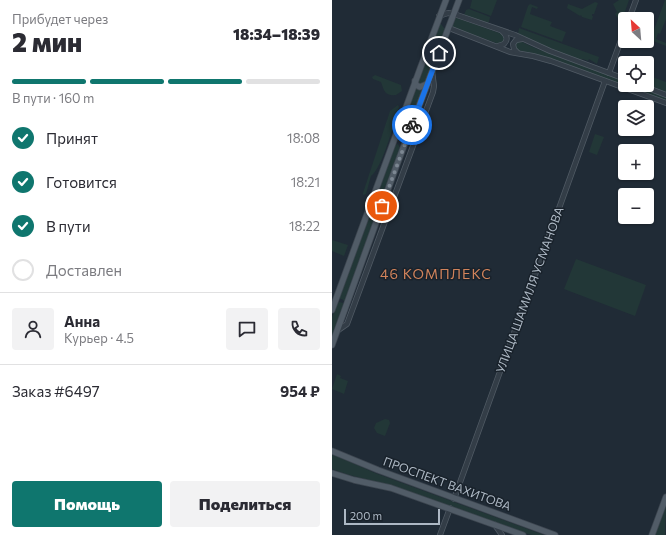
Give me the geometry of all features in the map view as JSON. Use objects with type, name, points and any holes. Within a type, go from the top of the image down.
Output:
[{"type":"main road","points":[[333,307],[446,0]]},
{"type":"main road","points":[[332,345],[459,0]]},
{"type":"main road","points":[[415,81],[416,85],[420,87],[427,84]]},
{"type":"main road","points":[[393,144],[398,142],[402,145],[403,150]]},
{"type":"main road","points":[[333,307],[340,301],[344,302],[345,307]]},
{"type":"main road","name":"ПРОСПЕКТ ВАХИТОВА","points":[[332,451],[454,499],[553,535]]},
{"type":"main road","name":"ПРОСПЕКТ ВАХИТОВА","points":[[332,473],[354,480],[391,488],[523,535]]},
{"type":"main road","points":[[652,535],[666,496]]},
{"type":"street","points":[[632,12],[636,0]]},
{"type":"street","points":[[439,16],[454,14],[501,30],[550,51],[618,76]]},
{"type":"street","points":[[449,28],[496,47],[551,61],[666,103]]},
{"type":"street","points":[[496,47],[504,44],[507,40],[506,36],[501,30]]},
{"type":"street","points":[[518,53],[514,49],[513,44],[516,40],[524,39]]},
{"type":"street","points":[[609,73],[618,48]]},
{"type":"street","points":[[337,331],[347,324],[433,92],[434,86],[432,70]]},
{"type":"street","name":"УЛИЦА ШАМИЛЯ УСМАНОВА","points":[[454,499],[605,81]]},
{"type":"street","points":[[654,90],[666,94]]},
{"type":"street","points":[[440,535],[450,508]]},
{"type":"street","points":[[494,524],[502,535]]},
{"type":"green space","points":[[472,0],[497,0],[491,16],[470,8]]},
{"type":"green space","points":[[619,0],[629,0],[625,12],[618,12],[618,18],[615,14],[617,12],[613,4]]},
{"type":"green space","points":[[666,0],[666,19],[660,34],[658,33],[656,39],[666,43],[666,46],[654,41],[654,30]]},
{"type":"green space","points":[[595,2],[598,3],[594,14],[592,14],[592,20],[582,17],[581,15],[580,16],[567,8],[568,4],[582,9]]},
{"type":"green space","points":[[530,4],[538,7],[537,9],[532,7],[530,14],[552,22],[550,26],[566,32],[562,42],[521,27]]},
{"type":"green space","points":[[469,9],[490,17],[489,22],[486,23],[464,15],[466,10]]},
{"type":"green space","points":[[455,17],[502,34],[505,38],[503,43],[499,44],[452,27]]},
{"type":"green space","points":[[440,23],[445,29],[425,83],[419,84],[417,82]]},
{"type":"green space","points":[[519,28],[599,57],[597,64],[589,59],[588,61],[574,58],[541,46],[518,34]]},
{"type":"green space","points":[[520,41],[618,78],[618,84],[536,54],[517,50],[515,43]]},
{"type":"green space","points":[[375,75],[401,85],[402,91],[396,95],[387,94],[381,82],[373,79],[372,77]]},
{"type":"green space","points":[[654,78],[666,82],[666,93],[654,88]]},
{"type":"green space","points":[[415,86],[423,88],[403,144],[401,141],[396,140]]},
{"type":"green space","points":[[641,92],[654,92],[666,96],[666,101]]},
{"type":"green space","points":[[398,105],[399,107],[383,156],[375,172],[371,176],[366,194],[363,195],[390,111]]},
{"type":"green space","points":[[595,134],[604,137],[597,155],[589,152]]},
{"type":"green space","points":[[398,144],[400,148],[345,302],[342,299],[338,299],[395,145]]},
{"type":"green space","points":[[332,240],[348,245],[344,256],[332,251]]},
{"type":"green space","points":[[576,259],[646,285],[635,316],[564,289]]},
{"type":"green space","points":[[337,303],[343,303],[343,305],[332,337],[332,317]]},
{"type":"green space","points":[[337,374],[341,376],[340,378],[348,381],[344,394],[332,389]]},
{"type":"green space","points":[[385,419],[389,420],[390,423],[385,436],[377,433],[374,428],[376,423]]},
{"type":"green space","points":[[332,454],[375,473],[544,535],[532,535],[520,532],[391,486],[332,469]]},
{"type":"green space","points":[[666,506],[665,535],[655,535]]},
{"type":"way so far","points":[[382,206],[412,125]]},
{"type":"district","name":"46 КОМПЛЕКС","points":[[436,274]]},
{"type":"route","points":[[412,125],[439,53]]}]
